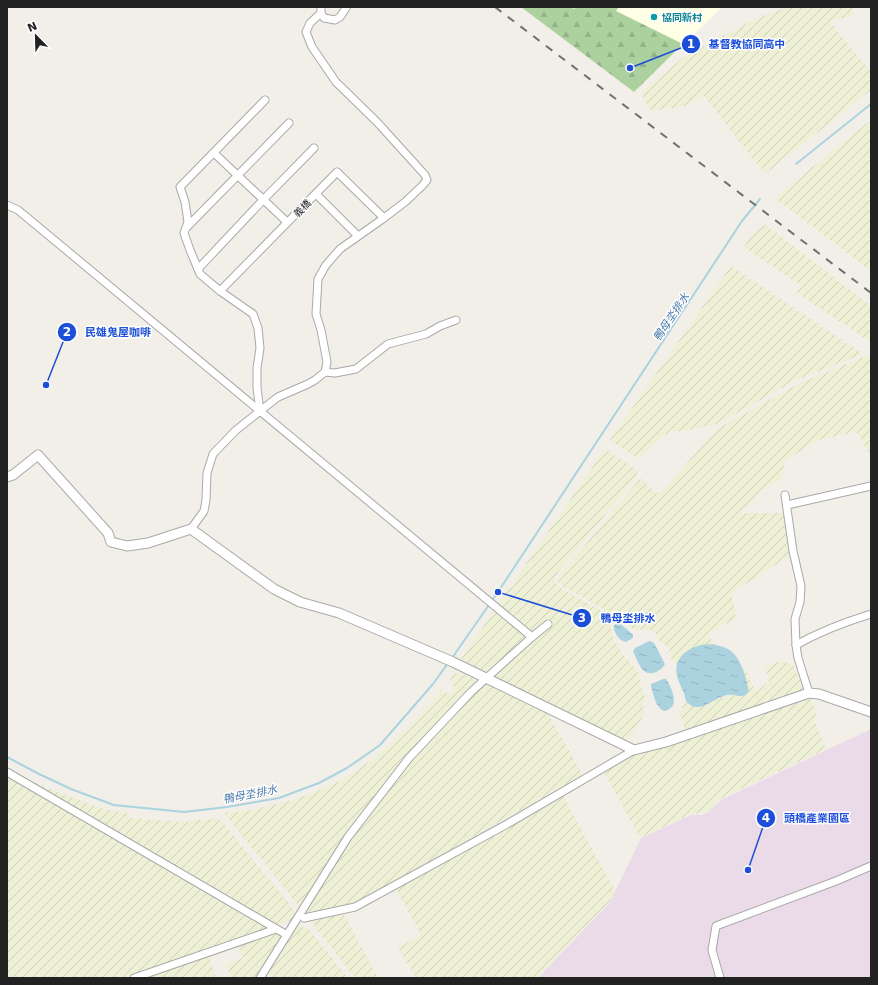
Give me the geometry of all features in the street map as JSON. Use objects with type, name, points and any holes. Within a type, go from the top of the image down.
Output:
[{"type":"street","points":[[7,477],[13,475],[38,455],[108,533],[111,542],[127,546],[148,543],[191,529],[204,511],[207,473],[213,454],[235,431],[278,397],[312,382],[325,372],[327,362],[321,330],[316,314],[318,279],[326,265],[340,249],[405,202],[422,186],[426,180],[426,175],[336,82],[312,47],[306,32],[310,23],[321,10],[324,18],[335,20],[340,17],[346,8],[345,7]]},
{"type":"street","points":[[260,411],[257,388],[257,368],[260,348],[258,328],[252,314],[220,291],[200,274],[184,233],[188,222],[185,202],[180,187],[265,100]]},
{"type":"street","points":[[186,228],[290,123]]},
{"type":"street","points":[[198,269],[314,148]]},
{"type":"street","points":[[214,153],[287,222]]},
{"type":"street","name":"義橋","points":[[220,291],[338,172],[384,218]]},
{"type":"street","points":[[316,194],[358,236]]},
{"type":"street","points":[[7,205],[18,210],[532,637]]},
{"type":"street","points":[[325,372],[335,373],[356,369],[388,344],[426,334],[440,326],[456,320]]},
{"type":"street","points":[[787,505],[871,486]]},
{"type":"street","points":[[785,495],[793,551],[801,586],[800,602],[795,619],[796,645],[798,658],[809,693]]},
{"type":"street","points":[[191,529],[274,589],[300,602],[339,613],[453,662],[634,750]]},
{"type":"street","points":[[796,645],[849,620],[871,614]]},
{"type":"street","points":[[260,978],[348,837],[409,758],[471,692],[548,624]]},
{"type":"street","points":[[304,918],[355,907],[509,823],[634,750],[666,742],[809,693],[819,694],[871,712]]},
{"type":"street","points":[[7,772],[287,935]]},
{"type":"street","points":[[720,978],[712,950],[716,926],[836,881],[871,866]]},
{"type":"street","points":[[134,978],[276,929]]},
{"type":"shaded area","points":[[521,7],[722,7],[634,92]]},
{"type":"shaded area","points":[[787,7],[852,7],[855,15],[829,21],[871,72],[871,90],[765,174],[704,96],[684,106],[651,111],[641,93],[685,56],[757,18]]},
{"type":"shaded area","points":[[871,120],[871,271],[776,199],[784,190]]},
{"type":"shaded area","points":[[766,225],[871,306],[871,342],[797,293],[801,286],[744,247],[748,240],[762,226]]},
{"type":"shaded area","points":[[731,266],[863,354],[796,380],[718,424],[670,432],[664,435],[639,459],[610,440]]},
{"type":"shaded area","points":[[871,354],[871,456],[856,432],[818,440],[785,461],[782,477],[766,489],[762,489],[742,513],[782,513],[786,516],[790,553],[788,557],[733,592],[732,595],[736,618],[708,634],[713,644],[701,645],[680,658],[677,664],[672,660],[670,649],[657,639],[652,630],[633,629],[614,615],[560,585],[558,581],[560,575],[639,480],[642,479],[655,492],[660,494],[717,429],[798,384]]},
{"type":"shaded area","points":[[605,449],[637,470],[637,476],[555,576],[555,582],[559,587],[612,617],[612,635],[621,652],[637,671],[641,681],[640,685],[645,697],[643,707],[645,713],[627,740],[460,664],[461,659]]},
{"type":"shaded area","points":[[781,661],[792,664],[802,684],[803,691],[686,731],[679,713],[682,710],[682,706],[687,702],[691,705],[699,707],[728,695],[741,697],[749,691],[743,671],[745,670],[756,692],[769,682],[769,677],[765,668]]},
{"type":"shaded area","points":[[453,673],[468,675],[548,714],[583,775],[354,904],[307,916],[224,813],[251,810],[296,799],[332,785],[347,777],[374,758],[418,718],[432,703],[441,689],[444,692],[453,694],[455,690],[450,679]]},
{"type":"shaded area","points":[[811,697],[817,715],[815,722],[826,749],[720,799],[710,810],[691,814],[640,838],[604,772],[634,754]]},
{"type":"shaded area","points":[[871,729],[871,978],[538,978],[610,902],[641,838],[691,815],[702,815],[710,811],[721,800]]},
{"type":"shaded area","points":[[7,769],[17,775],[60,793],[104,809],[128,813],[128,818],[183,822],[219,818],[298,915],[295,919],[123,978],[7,978]]},
{"type":"shaded area","points":[[563,796],[615,891],[609,902],[537,978],[416,978],[398,948],[421,935],[396,889]]},
{"type":"shaded area","points":[[343,913],[378,978],[355,978],[312,923],[314,918]]},
{"type":"shaded area","points":[[300,926],[308,928],[348,978],[231,978],[226,964],[243,958],[238,946]]},
{"type":"shaded area","points":[[209,956],[216,978],[146,978]]},
{"type":"green space","points":[[521,7],[571,7],[574,9],[576,7],[619,7],[616,11],[683,44],[634,92]]},
{"type":"water","points":[[618,623],[633,635],[633,638],[626,642],[619,638],[614,628],[614,625]]},
{"type":"water","points":[[649,641],[654,643],[665,664],[656,672],[647,673],[641,668],[633,651],[635,648]]},
{"type":"water","points":[[713,644],[727,648],[735,655],[743,670],[749,691],[744,696],[727,695],[701,707],[693,706],[686,700],[679,683],[676,668],[678,660],[690,649],[697,646]]},
{"type":"water","points":[[666,679],[669,683],[674,698],[673,706],[664,711],[657,704],[651,687],[651,684]]},
{"type":"waterway","name":"鴨母坔排水","points":[[796,164],[871,104]]},
{"type":"waterway","name":"鴨母坔排水","points":[[452,658],[498,592],[742,221],[760,199]]},
{"type":"waterway","name":"鴨母坔排水","points":[[7,757],[71,789],[114,805],[184,812],[227,807],[279,798],[319,783],[347,768],[380,745],[433,684],[448,663]]},
{"type":"railway","points":[[495,7],[871,293]]},
{"type":"place","name":"協同新村","points":[[654,17]]},
{"type":"place","name":"基督教協同高中","points":[[630,68]]},
{"type":"place","name":"民雄鬼屋咖啡","points":[[46,385]]},
{"type":"place","name":"鴨母坔排水","points":[[498,592]]},
{"type":"place","name":"頭橋產業園區","points":[[748,870]]}]
